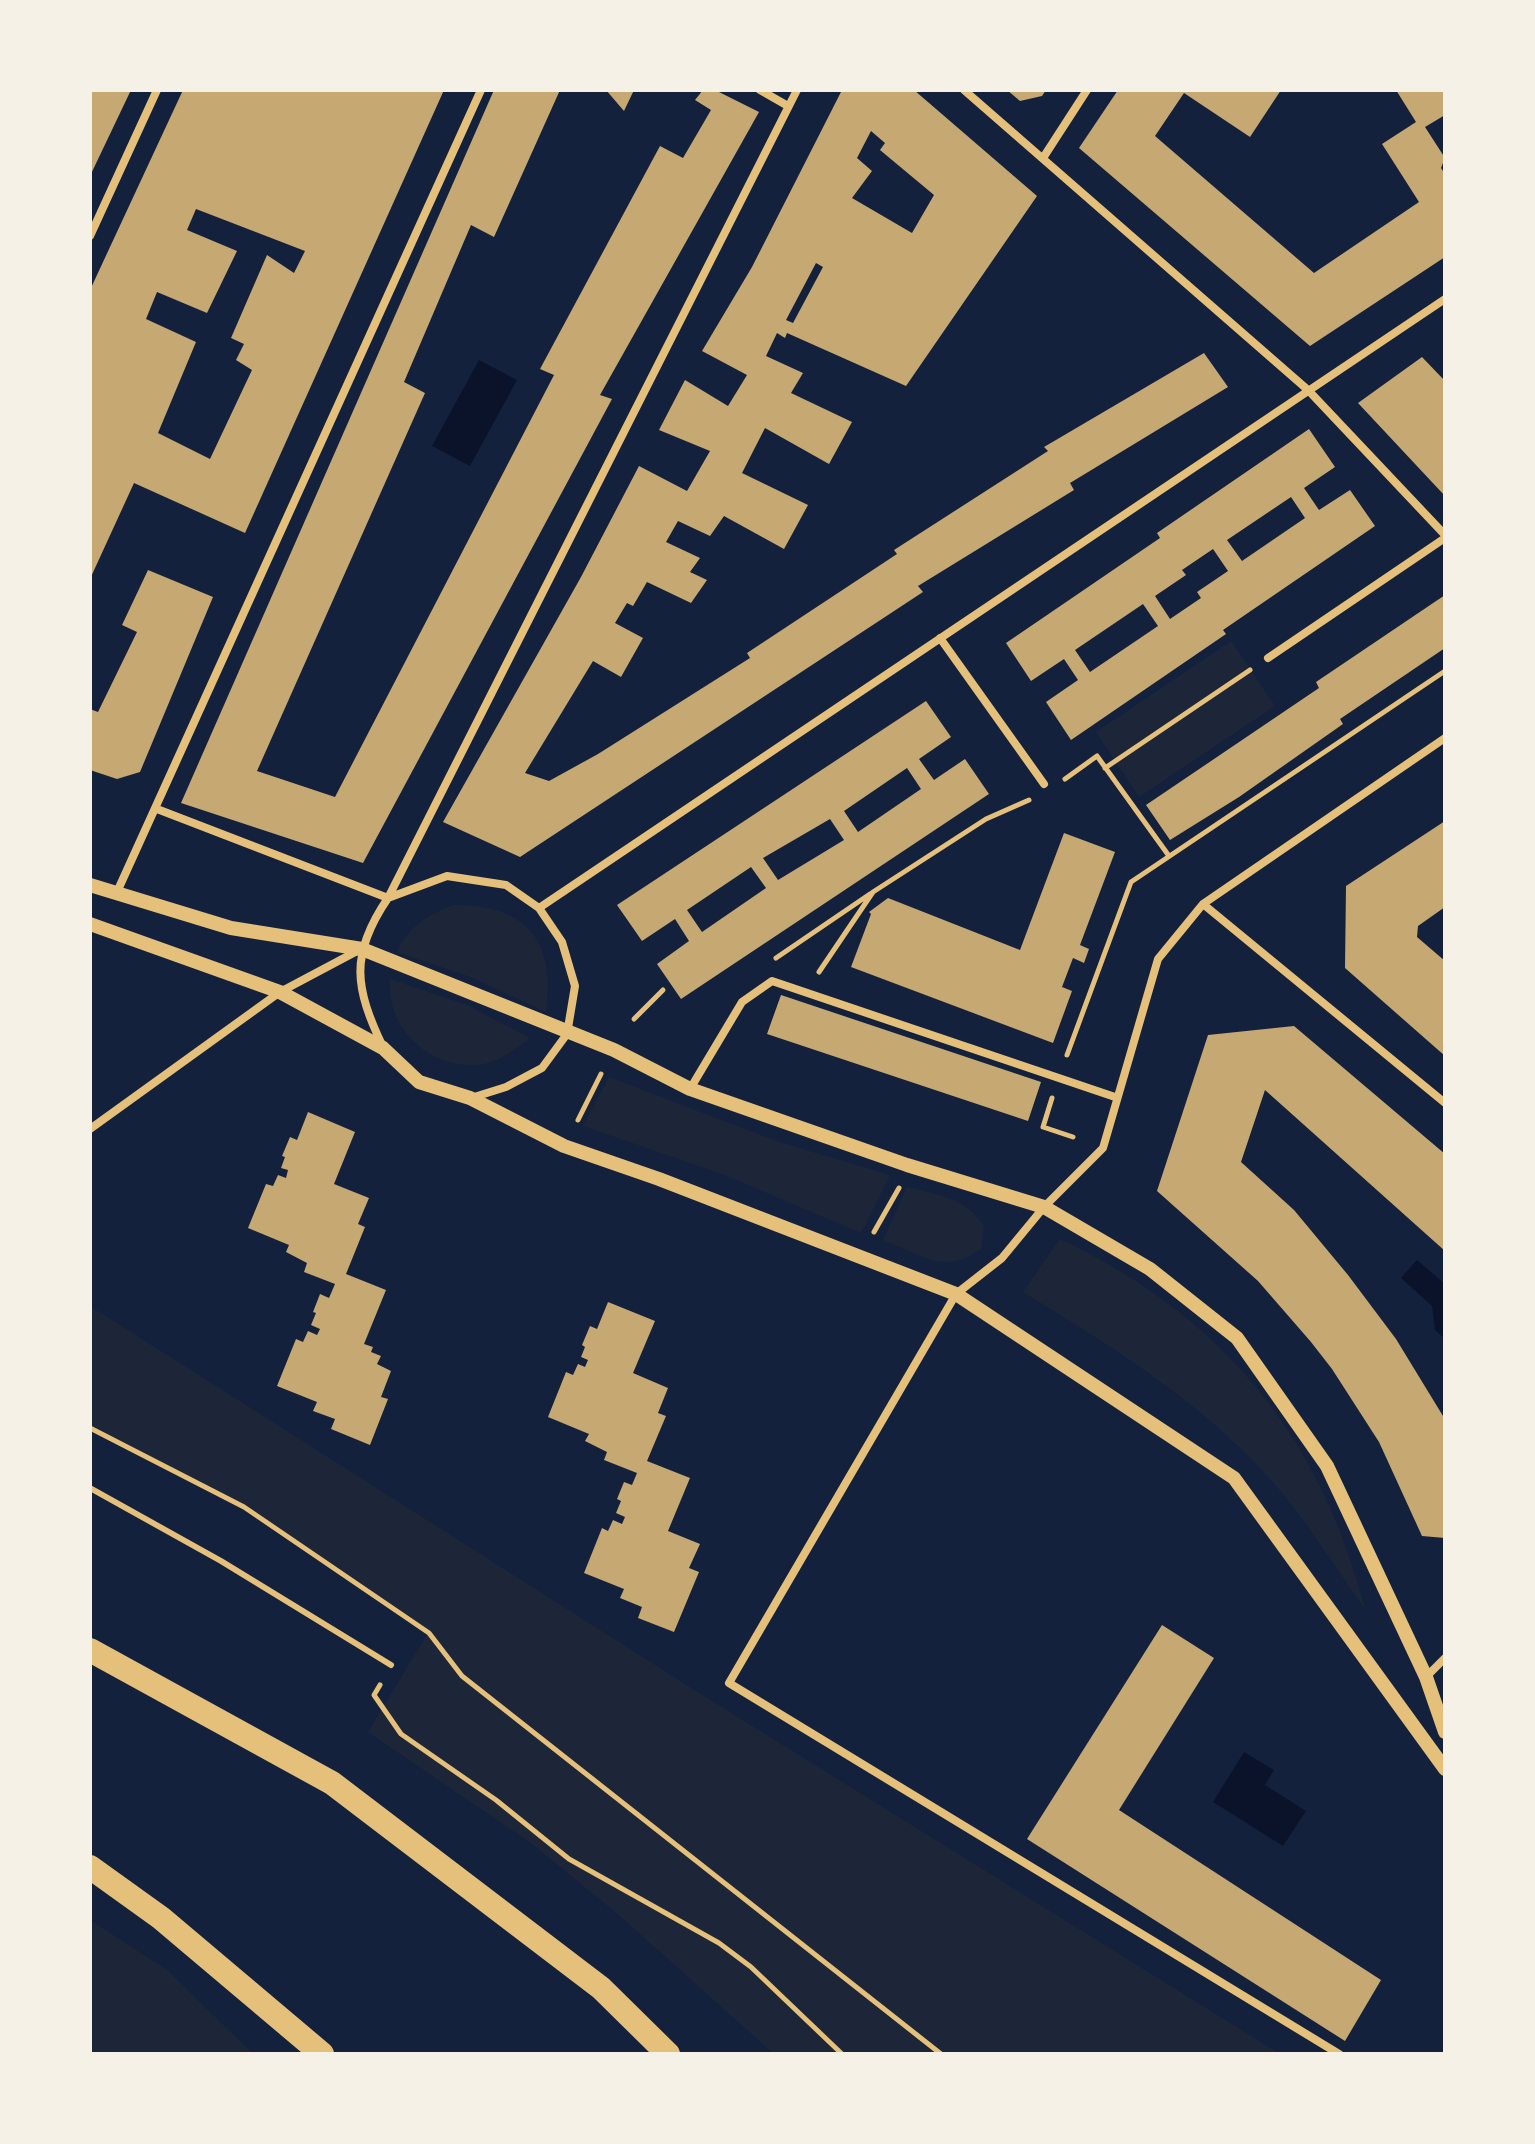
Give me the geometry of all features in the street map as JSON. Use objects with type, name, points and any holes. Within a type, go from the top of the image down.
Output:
[{"type":"highway","points":[[90,1650],[332,1783],[601,1988],[668,2054]]},
{"type":"highway","points":[[90,1867],[161,1918],[322,2054]]},
{"type":"street","points":[[90,236],[157,90]]},
{"type":"street","points":[[117,892],[157,809],[253,586],[481,90]]},
{"type":"street","points":[[760,90],[788,106]]},
{"type":"street","points":[[383,1048],[362,1003],[362,949],[373,920],[388,898],[797,90]]},
{"type":"street","points":[[964,90],[1308,390],[1445,536],[1268,658]]},
{"type":"street","points":[[1043,158],[1087,90]]},
{"type":"street","points":[[539,908],[1445,299]]},
{"type":"street","points":[[940,638],[1046,787]]},
{"type":"street","points":[[1339,2054],[729,1683],[956,1294],[1002,1258],[1044,1207],[1103,1148],[1115,1097],[1158,959],[1203,904],[1445,738]]},
{"type":"street","points":[[157,809],[388,898],[447,876],[506,885],[539,908],[562,942],[575,986],[567,1034],[542,1068],[506,1087],[470,1098]]},
{"type":"street","points":[[90,885],[231,928],[362,949],[567,1034],[614,1050],[690,1089],[907,1165],[1044,1207],[1150,1269],[1237,1338],[1327,1466],[1426,1677],[1445,1732]]},
{"type":"street","points":[[1203,904],[1445,1103]]},
{"type":"street","points":[[90,924],[280,992],[383,1048],[419,1082],[470,1098],[564,1146],[659,1179],[956,1294],[1234,1478],[1445,1769]]},
{"type":"street","points":[[90,1129],[280,992],[362,949]]},
{"type":"street","points":[[690,1089],[742,1002],[772,981],[1115,1097]]},
{"type":"street","points":[[1426,1677],[1445,1658]]},
{"type":"lane","points":[[90,1488],[221,1561],[391,1665]]},
{"type":"path","points":[[1105,768],[1268,658]]},
{"type":"path","points":[[1073,1137],[1043,1127],[1131,882],[1445,671]]},
{"type":"path","points":[[768,963],[986,819],[1097,756],[1169,856]]},
{"type":"path","points":[[805,992],[873,892]]},
{"type":"path","points":[[634,1019],[663,990]]},
{"type":"path","points":[[578,1120],[601,1074]]},
{"type":"path","points":[[874,1232],[902,1184]]},
{"type":"path","points":[[90,1428],[244,1507],[429,1633],[462,1676],[941,2054]]},
{"type":"path","points":[[391,1665],[374,1695],[401,1734],[496,1800],[569,1859],[719,1943],[751,1967],[842,2054]]},
{"type":"shaded area","points":[[479,360],[517,380],[470,466],[432,446]]},
{"type":"shaded area","points":[[1231,641],[1275,706],[1139,797],[1096,732]]},
{"type":"shaded area","points":[[453,905],[500,912],[518,920],[531,932],[546,965],[546,1012],[473,978],[397,952],[407,935],[420,922]]},
{"type":"shaded area","points":[[390,979],[467,1005],[530,1038],[504,1056],[483,1064],[457,1064],[441,1059],[413,1041],[402,1028],[391,997]]},
{"type":"shaded area","points":[[609,1077],[779,1142],[890,1175],[861,1233],[725,1175],[583,1126]]},
{"type":"shaded area","points":[[907,1187],[950,1199],[977,1216],[984,1226],[981,1249],[967,1257],[943,1262],[883,1240]]},
{"type":"shaded area","points":[[1060,1239],[1118,1270],[1170,1305],[1216,1344],[1256,1388],[1291,1436],[1321,1489],[1346,1546],[1365,1609],[1283,1494],[1226,1434],[1127,1358],[1023,1292]]},
{"type":"shaded area","points":[[1417,1260],[1445,1284],[1445,1339],[1435,1330],[1432,1306],[1401,1278]]},
{"type":"shaded area","points":[[90,1306],[696,1691],[1280,2054],[774,2054],[620,1916],[531,1843],[368,1732],[428,1633],[244,1507],[90,1429]]},
{"type":"shaded area","points":[[1244,1752],[1274,1770],[1265,1785],[1306,1811],[1283,1846],[1213,1802]]},
{"type":"shaded area","points":[[90,1920],[167,1970],[253,2054],[90,2054]]},
{"type":"building","points":[[90,90],[131,90],[90,176]]},
{"type":"building","points":[[183,90],[444,90],[245,533],[134,483],[90,579],[90,290]],"holes":[[[196,209],[305,251],[294,273],[267,255],[231,338],[244,344],[236,360],[252,370],[210,459],[158,433],[196,342],[146,319],[157,292],[207,313],[237,251],[187,230]]]},
{"type":"building","points":[[494,90],[560,90],[494,237],[471,225],[404,382],[425,393],[257,771],[335,797],[554,375],[540,369],[660,146],[683,158],[711,110],[695,100],[703,90],[715,90],[759,112],[600,395],[612,399],[363,863],[181,803]]},
{"type":"building","points":[[606,90],[634,90],[624,111]]},
{"type":"building","points":[[842,90],[914,90],[1037,196],[906,386],[787,333],[785,338],[777,333],[766,356],[803,373],[791,393],[852,422],[829,464],[765,428],[742,473],[808,505],[784,549],[724,516],[710,536],[678,521],[666,542],[700,558],[690,572],[707,580],[691,603],[647,582],[633,606],[627,603],[615,623],[643,638],[621,677],[593,661],[525,773],[549,781],[598,754],[750,658],[747,653],[897,554],[894,550],[1048,451],[1044,447],[1204,353],[1228,387],[1070,483],[1074,490],[918,586],[923,592],[520,857],[443,822],[581,577],[639,466],[687,491],[710,451],[659,430],[685,380],[728,406],[747,375],[702,351],[752,267]],"holes":[[[871,131],[885,143],[880,150],[934,195],[912,233],[852,198],[872,171],[857,158]],[[816,263],[823,267],[793,323],[786,320]]]},
{"type":"building","points":[[1007,90],[1046,90],[1042,96],[1020,101]]},
{"type":"building","points":[[1118,90],[1281,90],[1250,137],[1184,93],[1155,136],[1314,273],[1419,202],[1382,144],[1416,122],[1396,90],[1445,90],[1445,115],[1425,127],[1445,158],[1441,168],[1445,174],[1445,257],[1310,346],[1079,148]]},
{"type":"building","points":[[1422,357],[1445,381],[1445,496],[1358,403]]},
{"type":"building","points":[[1309,429],[1335,467],[1304,488],[1319,510],[1350,490],[1375,526],[1223,630],[1226,634],[1071,740],[1046,702],[1078,680],[1064,659],[1031,681],[1006,643],[1160,538],[1157,533]],"holes":[[[1291,497],[1305,518],[1242,561],[1227,540]],[[1213,549],[1228,571],[1197,592],[1201,598],[1170,619],[1155,596],[1186,575],[1182,570]],[[1143,604],[1158,626],[1090,672],[1075,650]]]},
{"type":"building","points":[[148,570],[213,597],[140,772],[117,779],[90,770],[90,709],[98,712],[137,632],[122,625]]},
{"type":"building","points":[[1445,595],[1445,648],[1340,719],[1343,724],[1239,797],[1170,840],[1146,805],[1319,688],[1316,682]]},
{"type":"building","points":[[926,701],[951,737],[919,759],[934,780],[965,759],[989,794],[681,999],[657,964],[689,941],[675,919],[642,941],[617,905]],"holes":[[[907,768],[921,789],[858,832],[844,811]],[[830,819],[844,840],[778,880],[763,858]],[[751,867],[766,888],[702,932],[687,910]]]},
{"type":"building","points":[[1445,821],[1445,907],[1418,926],[1417,937],[1445,961],[1445,1056],[1345,968],[1346,886]]},
{"type":"building","points":[[1064,833],[1115,852],[1080,945],[1089,949],[1084,963],[1073,958],[1062,987],[1072,991],[1053,1043],[851,967],[871,914],[869,912],[888,898],[1020,950]]},
{"type":"building","points":[[781,995],[1041,1082],[1028,1121],[767,1034]]},
{"type":"building","points":[[1294,1026],[1445,1154],[1445,1251],[1265,1090],[1241,1162],[1294,1210],[1348,1275],[1396,1339],[1443,1416],[1445,1538],[1422,1536],[1379,1442],[1311,1342],[1258,1281],[1157,1191],[1208,1035]]},
{"type":"building","points":[[308,1112],[355,1132],[334,1184],[369,1198],[358,1224],[365,1227],[346,1274],[386,1290],[364,1344],[373,1347],[371,1352],[381,1356],[377,1364],[391,1371],[381,1397],[388,1399],[370,1445],[331,1429],[335,1419],[313,1411],[317,1402],[277,1386],[296,1339],[303,1342],[308,1331],[317,1335],[320,1329],[311,1325],[316,1313],[313,1312],[320,1294],[329,1298],[335,1284],[304,1272],[307,1263],[286,1252],[289,1245],[248,1228],[266,1184],[273,1186],[278,1175],[286,1178],[288,1170],[281,1168],[285,1157],[282,1156],[290,1137],[297,1140]]},
{"type":"building","points":[[608,1302],[655,1321],[633,1373],[668,1388],[658,1413],[666,1416],[647,1461],[690,1478],[668,1531],[700,1544],[689,1568],[699,1572],[674,1632],[638,1618],[642,1607],[620,1598],[624,1589],[584,1573],[602,1528],[608,1531],[613,1520],[622,1524],[625,1517],[616,1513],[621,1501],[617,1499],[624,1482],[632,1485],[637,1473],[604,1460],[607,1452],[585,1441],[589,1434],[548,1417],[566,1372],[573,1375],[578,1364],[585,1367],[588,1360],[581,1357],[585,1347],[582,1345],[590,1326],[597,1329]]},
{"type":"building","points":[[1162,1625],[1214,1658],[1119,1810],[1381,1980],[1345,2041],[1027,1839]]}]
